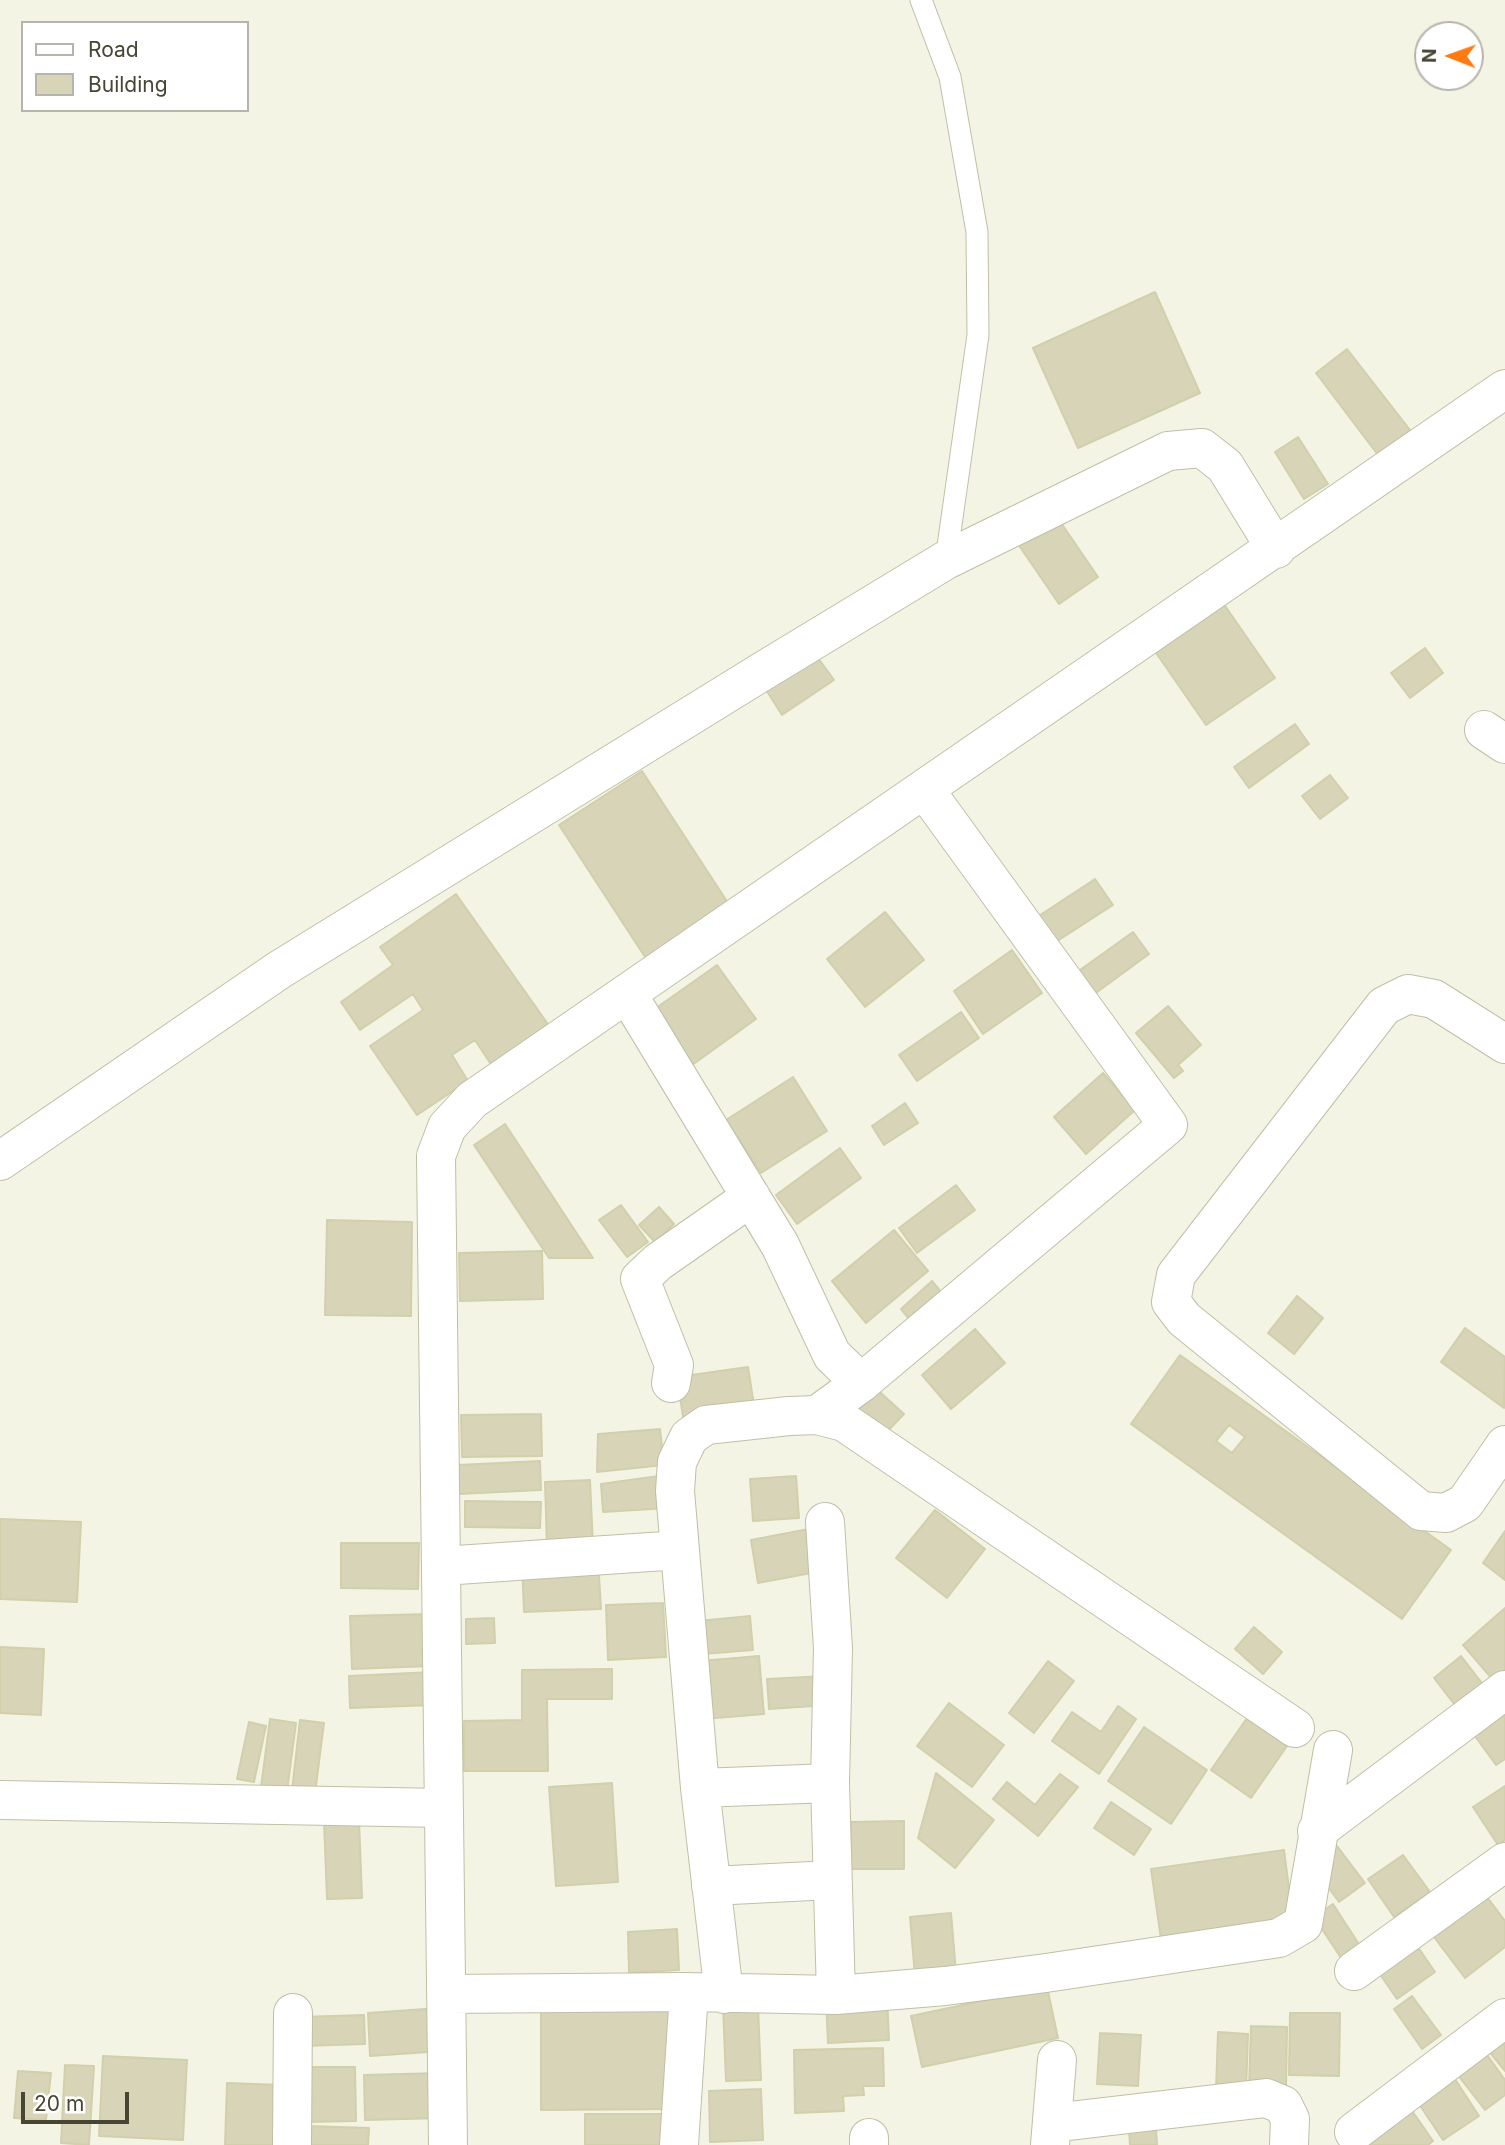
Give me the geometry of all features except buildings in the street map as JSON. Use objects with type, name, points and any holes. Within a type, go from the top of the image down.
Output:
[{"type":"street","points":[[448,2145],[436,1156],[447,1127],[472,1100],[1505,389]]},
{"type":"street","points":[[0,1161],[279,970],[946,560],[1168,451],[1202,448],[1225,466],[1276,549]]},
{"type":"street","points":[[817,1415],[861,1383],[1168,1125],[925,790]]},
{"type":"street","points":[[1505,1044],[1434,999],[1408,994],[1384,1006],[1176,1275],[1171,1302],[1184,1319],[1421,1511],[1446,1513],[1465,1503],[1505,1445]]},
{"type":"street","points":[[628,995],[780,1245],[832,1355],[861,1383]]},
{"type":"street","points":[[670,1383],[674,1365],[640,1279],[658,1262],[751,1197]]},
{"type":"street","points":[[678,2145],[706,1993],[711,1886],[675,1491],[677,1462],[689,1437],[706,1425],[817,1415],[844,1422],[1296,1728]]},
{"type":"street","points":[[825,1522],[833,1648],[830,1783],[836,1995]]},
{"type":"street","points":[[442,1566],[680,1550]]},
{"type":"street","points":[[1317,1831],[1505,1690]]},
{"type":"street","points":[[447,1994],[836,1995],[945,1986],[1279,1938],[1303,1924],[1333,1750]]},
{"type":"street","points":[[700,1788],[830,1783]]},
{"type":"street","points":[[0,1800],[444,1808]]},
{"type":"street","points":[[1354,1971],[1505,1862]]},
{"type":"street","points":[[711,1886],[832,1880]]},
{"type":"street","points":[[292,2145],[293,2013]]},
{"type":"street","points":[[1354,2132],[1505,2018]]},
{"type":"street","points":[[1057,2060],[1051,2134],[1266,2098],[1283,2105],[1290,2119],[1289,2145]]},
{"type":"lane","points":[[921,0],[950,77],[977,232],[978,335],[946,560]]}]
